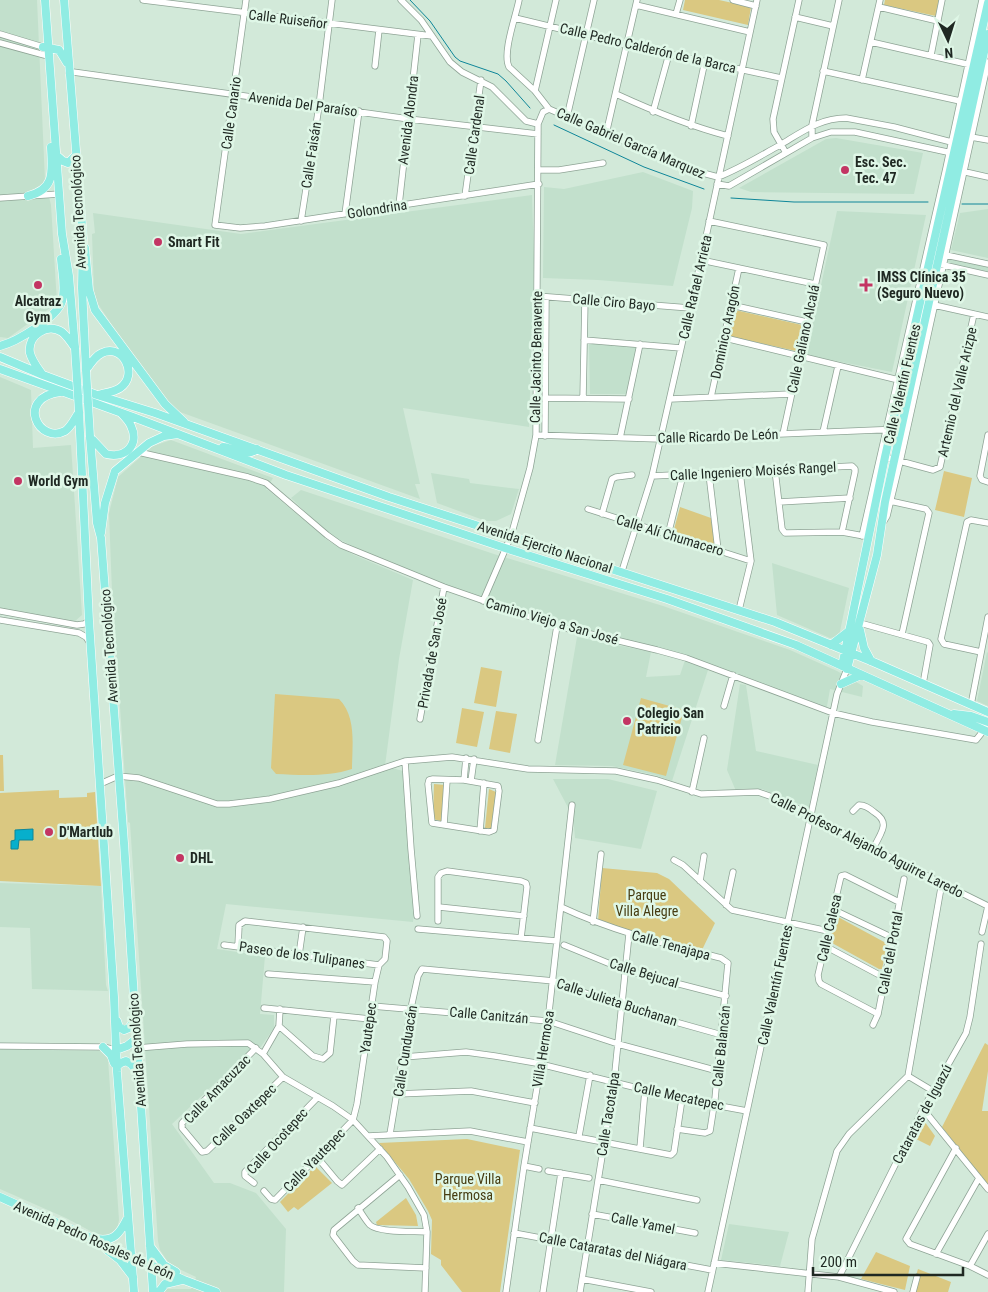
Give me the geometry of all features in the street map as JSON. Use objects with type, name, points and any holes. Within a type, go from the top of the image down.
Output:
[{"type":"main road","name":"Avenida Tecnológico","points":[[45,0],[46,47],[62,234],[69,276],[75,348],[90,643],[116,1020],[117,1069],[134,1292]]},
{"type":"main road","name":"Avenida Tecnológico","points":[[64,0],[82,238],[82,288],[90,437],[97,523],[101,538],[153,1292]]},
{"type":"main road","name":"Calle Valentín Fuentes","points":[[979,68],[988,3]]},
{"type":"main road","name":"Calle Valentín Fuentes","points":[[849,652],[849,631],[865,537],[899,380],[936,253],[954,170],[957,144],[988,34]]},
{"type":"main road","points":[[46,47],[59,50],[69,70]]},
{"type":"main road","points":[[28,196],[42,191],[50,182],[52,167],[52,116]]},
{"type":"main road","points":[[56,155],[68,163],[75,156]]},
{"type":"main road","points":[[0,346],[19,338],[50,316],[60,306],[63,292],[62,234]]},
{"type":"main road","points":[[82,238],[95,310],[165,404],[187,425]]},
{"type":"main road","name":"Calle Valentín Fuentes","points":[[845,668],[849,652],[860,626],[897,461],[901,429],[919,347],[933,263]]},
{"type":"main road","points":[[43,375],[30,354],[31,342],[37,333],[47,329],[57,330],[67,337],[75,348]]},
{"type":"main road","points":[[919,347],[927,338]]},
{"type":"main road","points":[[86,370],[96,357],[104,352],[120,354],[126,361],[129,374],[125,383],[116,390],[97,395]]},
{"type":"main road","name":"Avenida Ejercito Nacional","points":[[0,357],[97,395],[396,499],[739,610],[801,632],[988,712]]},
{"type":"main road","name":"Avenida Ejercito Nacional","points":[[3,371],[180,434],[286,475],[769,634],[986,731]]},
{"type":"main road","points":[[61,391],[47,394],[37,402],[35,416],[39,426],[48,433],[58,433],[68,428],[79,412]]},
{"type":"main road","points":[[90,437],[106,454],[119,455],[128,451],[133,442],[133,431],[129,422],[119,412]]},
{"type":"main road","points":[[101,538],[105,504],[112,475],[138,452],[157,439],[171,434],[180,434]]},
{"type":"main road","points":[[216,448],[228,447],[250,454],[257,450]]},
{"type":"main road","points":[[860,574],[872,576]]},
{"type":"main road","points":[[769,634],[770,628],[774,625],[801,632]]},
{"type":"main road","points":[[860,626],[864,648],[872,661]]},
{"type":"main road","points":[[831,645],[849,631]]},
{"type":"main road","points":[[842,681],[861,675]]},
{"type":"main road","points":[[909,696],[920,683]]},
{"type":"main road","points":[[950,715],[971,716],[988,722]]},
{"type":"main road","points":[[116,1020],[119,1027],[124,1030],[129,1028],[135,1019]]},
{"type":"main road","points":[[116,1050],[127,1046],[136,1039]]},
{"type":"main road","points":[[103,1047],[111,1055],[117,1069]]},
{"type":"main road","points":[[116,1050],[137,1048]]},
{"type":"main road","points":[[117,1069],[121,1063],[126,1061],[138,1072]]},
{"type":"main road","name":"Avenida Pedro Rosales de León","points":[[0,1197],[151,1266],[216,1292]]},
{"type":"main road","points":[[88,1238],[102,1240],[114,1237],[128,1217]]},
{"type":"main road","points":[[88,1238],[113,1254],[133,1278]]},
{"type":"main road","points":[[150,1246],[164,1265],[181,1274],[184,1280],[165,1284],[159,1292]]},
{"type":"street","name":"Calle Ruiseñor","points":[[144,0],[243,14],[432,36]]},
{"type":"street","name":"Calle Canario","points":[[215,225],[246,0]]},
{"type":"street","name":"Calle Faisán","points":[[302,221],[332,0]]},
{"type":"street","points":[[401,0],[421,20],[432,36]]},
{"type":"street","points":[[515,18],[519,0]]},
{"type":"street","points":[[535,91],[556,0]]},
{"type":"street","points":[[568,117],[594,0]]},
{"type":"street","points":[[676,14],[680,0]]},
{"type":"street","points":[[733,0],[756,3]]},
{"type":"street","points":[[786,153],[780,145],[772,124],[799,0]]},
{"type":"street","points":[[812,138],[812,125],[822,72],[839,0]]},
{"type":"street","points":[[931,55],[942,0]]},
{"type":"street","points":[[882,524],[887,516],[897,461],[934,305],[933,263],[944,213],[954,170],[971,136],[979,68],[982,0]]},
{"type":"street","points":[[606,134],[637,2],[676,14],[750,32]]},
{"type":"street","name":"Calle Rafael Arrieta","points":[[622,572],[652,476],[756,3]]},
{"type":"street","points":[[862,80],[880,3],[938,21]]},
{"type":"street","points":[[795,17],[833,26]]},
{"type":"street","name":"Calle Pedro Calderón de la Barca","points":[[515,18],[626,45],[781,78]]},
{"type":"street","name":"Calle Gabriel García Marquez","points":[[515,18],[506,60],[509,67],[535,91],[549,109],[730,186],[812,138],[831,132],[855,132],[955,154]]},
{"type":"street","points":[[375,66],[379,30]]},
{"type":"street","points":[[0,34],[46,47]]},
{"type":"street","name":"Avenida Alondra","points":[[398,205],[418,35]]},
{"type":"street","name":"Calle Cardenal","points":[[432,36],[450,62],[462,72],[481,80],[466,196]]},
{"type":"street","points":[[871,42],[979,68]]},
{"type":"street","points":[[0,43],[48,56]]},
{"type":"street","points":[[653,112],[669,54]]},
{"type":"street","points":[[691,126],[705,62]]},
{"type":"street","points":[[957,144],[960,100],[979,68],[988,62]]},
{"type":"street","name":"Avenida Del Paraíso","points":[[69,70],[409,119],[538,134]]},
{"type":"street","points":[[822,72],[960,100]]},
{"type":"street","points":[[481,80],[492,87],[526,121],[538,124],[543,112],[549,109]]},
{"type":"street","points":[[616,94],[653,112],[691,126],[728,136]]},
{"type":"street","points":[[345,214],[359,111]]},
{"type":"street","name":"Calle Gabriel García Marquez","points":[[718,181],[812,125],[830,119],[846,118],[894,127],[957,144]]},
{"type":"street","name":"Calle Jacinto Benavente","points":[[483,601],[510,536],[530,468],[536,435],[538,124]]},
{"type":"street","points":[[971,136],[988,140]]},
{"type":"street","points":[[538,170],[559,170],[603,162]]},
{"type":"street","points":[[954,170],[988,177]]},
{"type":"street","name":"Golondrina","points":[[215,225],[252,228],[539,184]]},
{"type":"street","points":[[0,198],[59,194]]},
{"type":"street","name":"Calle Galiano Alcalá","points":[[709,220],[824,245],[782,434]]},
{"type":"street","points":[[936,253],[988,264]]},
{"type":"street","points":[[701,260],[815,284]]},
{"type":"street","points":[[933,263],[988,275]]},
{"type":"street","name":"Dominico Aragón","points":[[711,396],[739,268]]},
{"type":"street","name":"Calle Ciro Bayo","points":[[537,296],[690,308]]},
{"type":"street","points":[[545,436],[546,297]]},
{"type":"street","points":[[583,398],[585,299]]},
{"type":"street","points":[[730,305],[807,322]]},
{"type":"street","points":[[934,305],[988,317]]},
{"type":"street","name":"Artemio del Valle Arizpe","points":[[897,461],[934,470],[938,469],[974,314]]},
{"type":"street","points":[[724,338],[911,383]]},
{"type":"street","points":[[584,340],[681,348]]},
{"type":"street","points":[[620,438],[640,344]]},
{"type":"street","points":[[823,432],[838,366]]},
{"type":"street","points":[[670,399],[791,394]]},
{"type":"street","points":[[545,398],[628,399]]},
{"type":"street","name":"Calle Ricardo De León","points":[[536,435],[660,439],[901,429]]},
{"type":"street","points":[[988,435],[980,478],[988,482]]},
{"type":"street","name":"Camino Viejo a San José","points":[[138,452],[248,477],[266,483],[327,535],[342,545],[444,587],[558,626],[658,650],[834,713],[872,722],[976,740],[986,731]]},
{"type":"street","points":[[882,457],[897,461]]},
{"type":"street","name":"Calle Ingeniero Moisés Rangel","points":[[652,476],[854,467],[855,472],[850,498]]},
{"type":"street","points":[[775,470],[782,529],[786,533],[842,532],[865,537]]},
{"type":"street","points":[[739,610],[751,561],[740,472]]},
{"type":"street","points":[[709,474],[718,550]]},
{"type":"street","points":[[602,514],[612,479],[616,476],[632,475]]},
{"type":"street","points":[[668,535],[683,475]]},
{"type":"street","points":[[779,502],[850,498],[842,532]]},
{"type":"street","points":[[890,501],[929,511],[902,634]]},
{"type":"street","name":"Calle Alí Chumacero","points":[[588,509],[751,561]]},
{"type":"street","points":[[981,652],[942,643],[941,639],[966,526],[970,520],[988,523]]},
{"type":"street","name":"Privada de San José","points":[[420,719],[444,587]]},
{"type":"street","points":[[0,611],[77,625],[89,621]]},
{"type":"street","points":[[971,705],[988,617]]},
{"type":"street","points":[[0,620],[79,633],[86,637],[90,643]]},
{"type":"street","points":[[538,740],[558,626]]},
{"type":"street","points":[[860,626],[902,634],[928,642],[920,683]]},
{"type":"street","name":"Calle Valentín Fuentes","points":[[708,1292],[845,668]]},
{"type":"street","points":[[724,706],[734,676]]},
{"type":"street","points":[[692,792],[704,738]]},
{"type":"street","name":"Calle Profesor Alejando Aguirre Laredo","points":[[118,776],[139,778],[217,804],[229,804],[311,790],[360,777],[405,761],[452,757],[474,759],[533,770],[616,771],[657,780],[692,792],[706,794],[750,792],[764,794],[812,816],[988,906]]},
{"type":"street","points":[[466,758],[468,781]]},
{"type":"street","points":[[468,781],[474,759]]},
{"type":"street","points":[[405,761],[410,849],[417,916]]},
{"type":"street","points":[[100,784],[118,776]]},
{"type":"street","points":[[431,780],[468,781],[497,786],[499,791],[494,830],[489,832],[480,831],[444,826],[431,822],[428,784],[431,780]]},
{"type":"street","points":[[444,826],[447,780]]},
{"type":"street","points":[[480,831],[484,783]]},
{"type":"street","name":"Villa Hermosa","points":[[506,1292],[554,981],[560,907],[572,805]]},
{"type":"street","points":[[853,811],[859,805],[864,805],[884,820],[874,847]]},
{"type":"street","points":[[593,922],[601,854]]},
{"type":"street","points":[[700,881],[704,856]]},
{"type":"street","points":[[674,860],[683,865],[736,912],[828,931]]},
{"type":"street","points":[[438,921],[438,877],[441,872],[447,871],[522,880],[526,884],[521,938]]},
{"type":"street","points":[[726,905],[733,872]]},
{"type":"street","name":"Calle Calesa","points":[[878,1014],[821,984],[818,975],[841,876],[845,875],[900,902]]},
{"type":"street","name":"Calle del Portal","points":[[873,1025],[878,1014],[904,879]]},
{"type":"street","points":[[808,1292],[812,1239],[837,1151],[841,1144],[908,1076],[942,882]]},
{"type":"street","points":[[982,932],[988,906]]},
{"type":"street","points":[[439,907],[524,916]]},
{"type":"street","name":"Calle Tenajapa","points":[[560,907],[593,922],[629,934],[726,961]]},
{"type":"street","points":[[834,910],[892,938]]},
{"type":"street","points":[[238,946],[241,922],[303,927],[299,955]]},
{"type":"street","name":"Yautepec","points":[[303,927],[386,938],[387,949],[385,959],[379,965],[375,982],[358,1104],[353,1120]]},
{"type":"street","points":[[418,929],[557,941]]},
{"type":"street","name":"Calle Tacotalpa","points":[[580,1292],[614,1082],[629,934]]},
{"type":"street","name":"Cataratas de Iguazú","points":[[839,1277],[923,1109],[968,1026],[981,944]]},
{"type":"street","name":"Paseo de los Tulipanes","points":[[224,945],[379,965]]},
{"type":"street","name":"Calle Bejucal","points":[[564,945],[625,970],[726,996]]},
{"type":"street","points":[[825,946],[885,978]]},
{"type":"street","name":"Calle Balancán","points":[[677,1129],[701,1133],[708,1132],[722,1035],[729,966],[726,961]]},
{"type":"street","name":"Calle Julieta Buchanan","points":[[422,970],[554,981],[622,1007],[722,1035]]},
{"type":"street","name":"Calle Cunduacán","points":[[390,1134],[411,1008],[418,976],[422,970]]},
{"type":"street","points":[[268,974],[375,982]]},
{"type":"street","name":"Calle Canitzán","points":[[372,1006],[548,1021],[618,1044],[718,1071]]},
{"type":"street","points":[[264,1008],[370,1020]]},
{"type":"street","points":[[280,1009],[279,1026],[313,1056],[323,1059],[330,1052],[334,1016]]},
{"type":"street","name":"Calle Amacuzac","points":[[263,1054],[279,1026]]},
{"type":"street","points":[[137,1048],[187,1044],[248,1043],[263,1054],[282,1077],[333,1106],[353,1120],[380,1148],[400,1175],[424,1215],[427,1232],[425,1292]]},
{"type":"street","points":[[0,1046],[103,1047],[116,1050]]},
{"type":"street","name":"Calle Amacuzac","points":[[205,1152],[202,1152],[182,1128],[182,1123],[256,1048]]},
{"type":"street","name":"Calle Mecatepec","points":[[404,1057],[466,1052],[541,1064],[682,1099],[747,1111]]},
{"type":"street","points":[[579,1136],[590,1075]]},
{"type":"street","points":[[908,1076],[934,1091]]},
{"type":"street","name":"Calle Oaxtepec","points":[[205,1152],[282,1077]]},
{"type":"street","points":[[640,1148],[645,1090]]},
{"type":"street","points":[[398,1094],[471,1091],[535,1103]]},
{"type":"street","name":"Calle Ocotepec","points":[[254,1183],[245,1176],[245,1172],[318,1097]]},
{"type":"street","points":[[530,1128],[670,1154],[674,1152],[682,1099]]},
{"type":"street","points":[[923,1109],[988,1189]]},
{"type":"street","name":"Calle Yautepec","points":[[275,1200],[353,1120]]},
{"type":"street","points":[[368,1136],[470,1132],[528,1142]]},
{"type":"street","points":[[317,1156],[342,1185],[380,1148]]},
{"type":"street","points":[[956,1148],[906,1236],[906,1240],[910,1244],[970,1266],[988,1275]]},
{"type":"street","points":[[524,1166],[539,1169]]},
{"type":"street","points":[[548,1171],[589,1178]]},
{"type":"street","points":[[544,1292],[550,1239],[561,1173]]},
{"type":"street","points":[[400,1175],[358,1208],[332,1233],[348,1255],[358,1264],[426,1268]]},
{"type":"street","points":[[936,1254],[979,1178]]},
{"type":"street","points":[[598,1180],[697,1200]]},
{"type":"street","name":"Calle Ocotepec","points":[[264,1191],[271,1199],[275,1200]]},
{"type":"street","points":[[358,1208],[370,1225],[379,1229],[427,1232]]},
{"type":"street","name":"Calle Yamel","points":[[592,1214],[695,1233]]},
{"type":"street","name":"Calle Cataratas del Niágara","points":[[514,1233],[713,1267],[810,1273],[839,1277],[894,1292]]},
{"type":"street","points":[[970,1266],[988,1234]]},
{"type":"street","points":[[913,1292],[917,1277]]},
{"type":"street","points":[[582,1279],[650,1292]]},
{"type":"shaded area","points":[[0,0],[37,0],[45,181],[51,205],[57,303],[8,338],[0,337]]},
{"type":"shaded area","name":"Esc. Sec. Tec. 47","points":[[836,138],[923,153],[914,194],[751,192],[739,188],[826,139]]},
{"type":"shaded area","points":[[643,172],[693,191],[692,208],[673,286],[543,278],[544,187],[564,189]]},
{"type":"shaded area","points":[[532,195],[534,258],[529,427],[403,408],[420,484],[415,484],[420,499],[180,412],[171,405],[112,325],[98,304],[94,292],[92,234],[95,233],[93,213],[241,234]]},
{"type":"shaded area","points":[[988,209],[988,258],[951,250],[960,213]]},
{"type":"shaded area","name":"IMSS Clínica 35 (Seguro Nuevo)","points":[[837,211],[926,215],[892,372],[806,355]]},
{"type":"shaded area","points":[[948,257],[988,266],[988,272],[947,262]]},
{"type":"shaded area","points":[[589,343],[636,347],[626,394],[590,394]]},
{"type":"shaded area","points":[[0,377],[31,390],[33,448],[71,445],[82,615],[74,622],[0,609]]},
{"type":"shaded area","points":[[171,440],[273,478],[266,490],[330,542],[354,555],[413,580],[399,659],[385,766],[403,771],[415,903],[413,922],[226,904],[217,949],[265,956],[260,1014],[274,1015],[274,1028],[260,1048],[250,1050],[172,1124],[214,1183],[230,1183],[256,1193],[286,1229],[284,1292],[164,1292],[165,1289],[191,1289],[196,1277],[168,1262],[160,1250],[158,1241],[130,823],[128,822],[112,592],[109,513],[118,477],[153,446]]},
{"type":"shaded area","points":[[431,473],[469,479],[470,483],[519,489],[511,514],[496,521],[486,521],[437,503]]},
{"type":"shaded area","points":[[301,490],[494,554],[663,606],[790,650],[837,671],[863,686],[862,697],[830,689],[826,712],[690,662],[708,670],[672,781],[655,775],[612,766],[555,765],[577,637],[651,652],[646,677],[680,675],[685,660],[533,617],[394,566],[328,534],[291,498]]},
{"type":"shaded area","points":[[772,563],[849,588],[839,636],[830,638],[777,615]]},
{"type":"shaded area","points":[[988,653],[988,706],[977,701]]},
{"type":"shaded area","points":[[740,684],[746,685],[756,751],[818,765],[809,808],[762,789],[736,791],[727,770]]},
{"type":"shaded area","points":[[553,779],[608,779],[657,791],[641,849],[575,838],[573,817]]},
{"type":"shaded area","points":[[0,883],[101,886],[106,985],[108,991],[32,989],[30,928],[0,927]]},
{"type":"shaded area","points":[[0,1049],[101,1051],[108,1059],[119,1220],[117,1229],[110,1235],[98,1235],[66,1218],[0,1189]]},
{"type":"shaded area","points":[[729,1224],[789,1232],[780,1266],[721,1260]]},
{"type":"green space","points":[[685,0],[719,0],[751,7],[748,25],[683,10]]},
{"type":"green space","points":[[885,0],[939,0],[936,16],[884,5]]},
{"type":"green space","points":[[735,310],[802,325],[796,351],[728,336]]},
{"type":"green space","points":[[944,471],[972,478],[964,517],[935,510]]},
{"type":"green space","points":[[680,507],[711,518],[715,545],[673,533]]},
{"type":"green space","points":[[481,667],[502,671],[496,707],[474,703]]},
{"type":"green space","points":[[275,694],[339,699],[349,714],[351,723],[353,741],[352,769],[324,774],[276,774],[271,768]]},
{"type":"green space","points":[[641,698],[684,710],[666,776],[623,765]]},
{"type":"green space","points":[[462,708],[484,712],[477,747],[456,743]]},
{"type":"green space","points":[[496,711],[517,714],[510,753],[489,749]]},
{"type":"green space","points":[[0,755],[3,755],[4,791],[0,791]]},
{"type":"green space","points":[[434,784],[445,785],[441,821],[433,819]]},
{"type":"green space","points":[[489,789],[496,792],[491,829],[485,828]]},
{"type":"green space","name":"D'Martlub","points":[[59,790],[59,798],[87,797],[87,793],[95,792],[101,886],[0,881],[0,793]]},
{"type":"green space","name":"Parque Villa Alegre","points":[[602,868],[657,873],[669,879],[715,923],[702,950],[598,922]]},
{"type":"green space","points":[[838,917],[886,943],[887,947],[882,969],[832,943],[830,940],[835,918]]},
{"type":"green space","points":[[985,1043],[988,1045],[988,1071],[982,1111],[988,1111],[988,1186],[942,1127]]},
{"type":"green space","points":[[922,1118],[935,1136],[930,1146],[912,1137]]},
{"type":"green space","name":"Parque Villa Hermosa","points":[[467,1139],[520,1150],[500,1292],[462,1292],[441,1265],[441,1260],[431,1254],[432,1220],[428,1211],[409,1179],[379,1143]]},
{"type":"green space","points":[[315,1166],[332,1183],[298,1210],[294,1207],[288,1212],[280,1202]]},
{"type":"green space","points":[[406,1198],[416,1215],[418,1226],[377,1225],[376,1222]]},
{"type":"green space","points":[[876,1252],[910,1266],[905,1290],[861,1279]]},
{"type":"green space","points":[[918,1269],[951,1282],[948,1292],[911,1292]]},
{"type":"water","points":[[33,829],[33,840],[19,840],[18,849],[11,849],[11,841],[15,840],[15,830]]},
{"type":"waterway","points":[[410,0],[430,21],[455,57],[460,61],[498,74],[530,108]]},
{"type":"waterway","points":[[554,125],[644,167],[704,189]]},
{"type":"waterway","points":[[731,198],[794,202],[928,202]]},
{"type":"waterway","points":[[962,204],[988,204]]},
{"type":"place","name":"Esc. Sec. Tec. 47","points":[[845,170]]},
{"type":"place","name":"Smart Fit","points":[[158,242]]},
{"type":"place","name":"Alcatraz Gym","points":[[38,285]]},
{"type":"place","name":"IMSS Clínica 35 (Seguro Nuevo)","points":[[866,285]]},
{"type":"place","name":"World Gym","points":[[18,481]]},
{"type":"place","name":"Colegio San Patricio","points":[[627,721]]},
{"type":"place","name":"D'Martlub","points":[[49,832]]},
{"type":"place","name":"DHL","points":[[180,858]]}]
